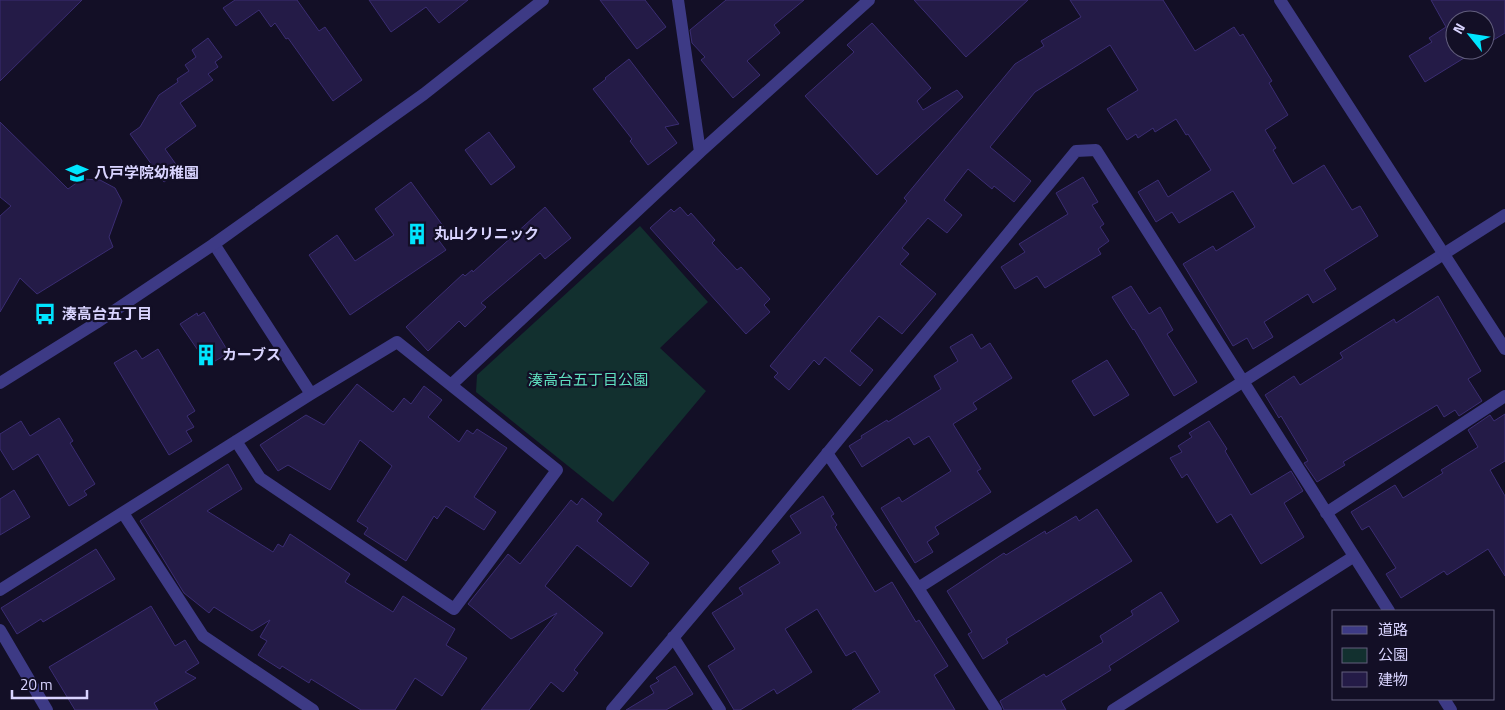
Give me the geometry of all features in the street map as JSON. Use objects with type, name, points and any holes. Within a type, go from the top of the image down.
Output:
[{"type":"street","points":[[678,0],[700,152]]},
{"type":"street","points":[[451,385],[700,152],[869,0]]},
{"type":"street","points":[[1280,0],[1505,349]]},
{"type":"street","points":[[0,383],[96,323],[214,244],[424,94],[540,1]]},
{"type":"street","points":[[612,710],[751,546],[1076,152],[1096,150],[1388,610]]},
{"type":"street","points":[[918,588],[1505,215]]},
{"type":"street","points":[[214,244],[311,394]]},
{"type":"street","points":[[0,590],[311,394],[397,342],[557,470],[454,609],[260,478],[236,442]]},
{"type":"street","points":[[1326,513],[1505,396]]},
{"type":"street","points":[[827,453],[918,588],[996,710]]},
{"type":"street","points":[[124,513],[203,636],[313,710]]},
{"type":"street","points":[[1114,710],[1353,557]]},
{"type":"street","points":[[0,630],[47,710]]},
{"type":"street","points":[[673,637],[720,710]]},
{"type":"green space","name":"湊高台五丁目公園","points":[[640,226],[708,302],[660,348],[706,391],[613,502],[476,392],[477,375]]},
{"type":"building","points":[[0,0],[82,0],[0,81]]},
{"type":"building","points":[[235,0],[297,0],[319,31],[325,27],[362,80],[333,101],[288,38],[286,39],[275,23],[271,27],[259,10],[236,26],[223,8]]},
{"type":"building","points":[[369,0],[468,0],[439,23],[426,7],[391,32]]},
{"type":"building","points":[[600,0],[645,0],[666,27],[637,49]]},
{"type":"building","points":[[726,0],[804,0],[774,25],[780,33],[747,61],[760,75],[733,98],[701,60],[705,57],[692,43],[690,30]]},
{"type":"building","points":[[914,0],[1028,0],[966,57]]},
{"type":"building","points":[[1070,0],[1163,0],[1195,51],[1234,27],[1240,36],[1243,34],[1272,81],[1269,83],[1288,115],[1265,130],[1276,148],[1273,150],[1293,184],[1324,165],[1352,210],[1360,206],[1378,236],[1324,270],[1336,289],[1313,303],[1308,294],[1264,322],[1273,337],[1253,349],[1247,338],[1233,346],[1183,264],[1213,246],[1216,251],[1255,227],[1233,191],[1179,223],[1172,212],[1156,222],[1138,192],[1158,180],[1168,197],[1211,170],[1176,119],[1155,132],[1153,128],[1138,138],[1136,134],[1127,140],[1107,109],[1138,90],[1110,45],[1035,92],[990,147],[1031,181],[1014,202],[994,186],[992,189],[968,169],[944,200],[962,215],[947,233],[928,218],[902,248],[909,254],[900,264],[936,294],[902,334],[879,316],[850,351],[873,370],[860,386],[825,357],[819,365],[814,360],[789,390],[774,377],[778,373],[770,366],[907,201],[904,198],[1015,64],[1044,46],[1041,41],[1081,17]]},
{"type":"building","points":[[1431,0],[1505,0],[1505,33],[1495,39],[1495,10],[1445,10],[1445,25]]},
{"type":"building","points":[[872,23],[931,88],[917,101],[923,110],[957,90],[963,97],[877,175],[805,96],[854,52],[847,45]]},
{"type":"building","points":[[1445,28],[1445,60],[1461,60],[1425,82],[1409,56],[1432,42],[1429,38]]},
{"type":"building","points":[[208,38],[222,57],[215,62],[218,67],[208,74],[213,80],[180,103],[196,126],[165,149],[180,170],[164,182],[130,134],[140,127],[159,95],[178,82],[177,79],[189,71],[185,65],[196,57],[192,50]]},
{"type":"building","points":[[629,59],[679,124],[665,127],[677,143],[648,165],[630,141],[632,139],[593,89]]},
{"type":"building","name":"八戸学院幼稚園","points":[[0,122],[68,189],[82,179],[100,180],[115,188],[122,201],[109,237],[113,247],[37,294],[20,278],[0,312],[0,216],[11,206],[0,197]]},
{"type":"building","points":[[489,132],[515,167],[491,185],[465,150]]},
{"type":"building","points":[[1083,177],[1098,202],[1092,205],[1104,224],[1100,227],[1109,241],[1098,249],[1101,254],[1045,288],[1037,276],[1015,289],[1001,267],[1025,252],[1019,244],[1068,214],[1056,193]]},
{"type":"building","points":[[411,182],[446,230],[437,238],[446,250],[350,315],[309,255],[337,235],[355,261],[394,235],[375,209]]},
{"type":"building","points":[[545,207],[571,238],[545,259],[540,253],[481,303],[486,307],[465,327],[459,321],[428,351],[406,327],[463,274],[465,276],[472,270],[473,272]]},
{"type":"building","points":[[680,207],[688,216],[691,213],[715,240],[712,243],[737,270],[741,267],[770,299],[764,305],[770,312],[746,334],[650,228],[671,209],[674,212]]},
{"type":"building","points":[[1131,286],[1149,314],[1160,307],[1173,330],[1167,334],[1197,382],[1174,396],[1134,329],[1112,297]]},
{"type":"building","points":[[1438,296],[1481,371],[1468,379],[1482,401],[1459,416],[1455,410],[1444,417],[1437,405],[1343,462],[1345,465],[1317,482],[1304,463],[1308,461],[1281,416],[1279,418],[1265,395],[1294,376],[1300,385],[1343,358],[1340,353],[1394,319],[1396,323]]},
{"type":"building","points":[[204,312],[229,353],[208,365],[180,324],[197,313],[198,316]]},
{"type":"building","points":[[972,334],[981,349],[990,343],[1012,378],[973,403],[977,409],[953,424],[981,469],[977,471],[991,492],[935,527],[939,534],[927,542],[933,552],[915,563],[881,508],[899,497],[902,502],[951,471],[929,436],[914,445],[909,437],[862,467],[849,446],[862,438],[861,436],[887,420],[888,422],[941,389],[934,376],[958,361],[950,347]]},
{"type":"building","points":[[158,349],[195,411],[187,416],[194,427],[186,431],[192,441],[169,455],[114,363],[136,350],[142,359]]},
{"type":"building","points":[[1107,360],[1129,395],[1094,416],[1072,381]]},
{"type":"building","points":[[357,384],[393,412],[404,398],[411,404],[424,386],[442,400],[428,417],[459,442],[467,430],[473,434],[477,429],[507,448],[474,497],[496,512],[484,530],[446,506],[437,519],[434,516],[406,561],[364,534],[368,528],[357,521],[392,466],[360,440],[330,490],[288,465],[278,471],[260,445],[306,415],[324,425]]},
{"type":"building","points":[[1505,414],[1505,461],[1490,470],[1505,496],[1505,576],[1488,549],[1447,575],[1444,571],[1401,598],[1386,574],[1396,568],[1369,526],[1362,530],[1351,512],[1395,485],[1403,498],[1443,473],[1441,470],[1478,447],[1468,430],[1490,415],[1494,421]]},
{"type":"building","points":[[59,418],[73,441],[70,443],[95,484],[84,491],[87,495],[69,506],[38,454],[13,470],[0,449],[0,434],[21,421],[30,436]]},
{"type":"building","points":[[1209,421],[1227,449],[1225,451],[1251,495],[1291,471],[1303,491],[1284,503],[1304,537],[1261,564],[1231,514],[1217,523],[1187,474],[1182,478],[1170,458],[1182,452],[1178,446],[1192,437],[1189,433]]},
{"type":"building","points":[[228,464],[242,489],[207,511],[273,552],[278,544],[283,547],[290,534],[350,574],[345,582],[393,612],[403,596],[455,629],[446,645],[467,658],[442,696],[415,678],[395,710],[361,710],[311,679],[309,683],[282,666],[280,669],[258,655],[267,641],[260,637],[270,620],[252,631],[214,607],[209,613],[184,593],[140,521]]},
{"type":"building","points":[[14,490],[30,517],[0,535],[0,499]]},
{"type":"building","points":[[823,496],[834,514],[831,516],[837,525],[835,527],[875,592],[892,582],[916,622],[919,620],[948,666],[934,675],[955,710],[852,710],[880,692],[855,651],[846,656],[817,609],[785,629],[812,672],[777,694],[774,689],[740,710],[734,710],[708,666],[735,649],[712,613],[743,594],[739,588],[780,563],[772,551],[801,533],[790,516]]},
{"type":"building","points":[[582,498],[602,514],[597,521],[649,563],[631,587],[577,545],[545,586],[603,633],[574,670],[578,673],[563,692],[551,682],[529,710],[481,710],[557,613],[511,639],[468,604],[508,554],[520,564],[571,500],[577,505]]},
{"type":"building","points":[[1097,509],[1132,561],[1006,639],[1008,643],[983,659],[968,634],[972,632],[947,591],[1004,553],[1006,555],[1045,531],[1046,534],[1076,516],[1079,521]]},
{"type":"building","points":[[96,549],[115,579],[43,622],[41,619],[17,634],[1,608]]},
{"type":"building","points":[[1161,592],[1179,621],[1109,666],[1111,670],[1061,701],[1066,710],[1004,710],[1000,701],[1044,674],[1046,677],[1103,642],[1100,636],[1133,615],[1131,611]]},
{"type":"building","points":[[151,606],[175,646],[185,640],[199,663],[185,672],[196,678],[154,703],[158,710],[75,710],[49,667]]},
{"type":"building","points":[[675,666],[693,694],[666,710],[626,710],[654,693],[650,686],[659,681],[656,678]]},
{"type":"place","name":"八戸学院幼稚園","points":[[77,173]]},
{"type":"place","name":"丸山クリニック","points":[[417,234]]},
{"type":"place","name":"湊高台五丁目","points":[[45,314]]},
{"type":"place","name":"カーブス","points":[[206,355]]}]
